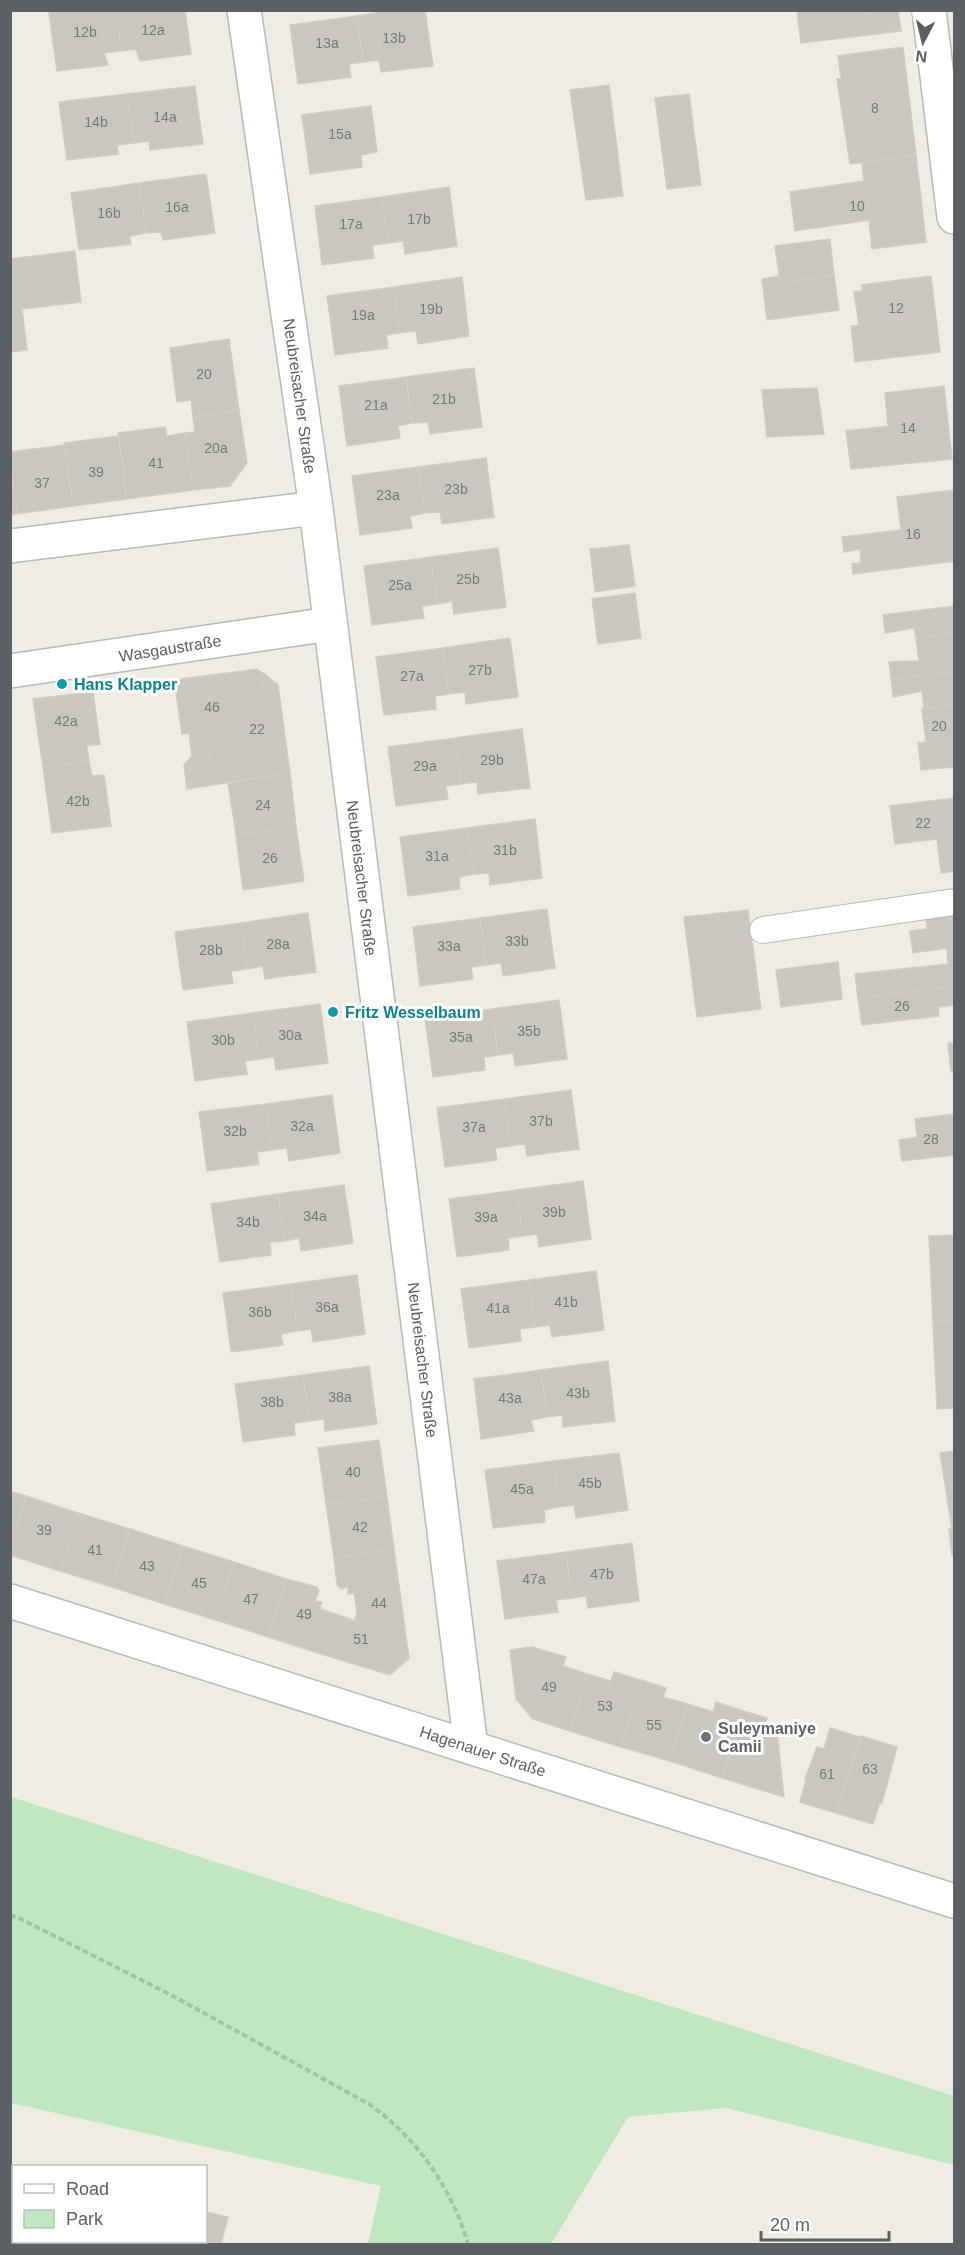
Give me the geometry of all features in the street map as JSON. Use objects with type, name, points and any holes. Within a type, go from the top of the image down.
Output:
[{"type":"street","name":"Neubreisacher Straße","points":[[244,10],[316,508],[471,1747]]},
{"type":"street","points":[[929,10],[954,217]]},
{"type":"street","points":[[10,546],[316,508]]},
{"type":"street","name":"Wasgaustraße","points":[[10,671],[330,624]]},
{"type":"street","name":"Hagenauer Straße","points":[[10,1602],[954,1901]]},
{"type":"lane","points":[[763,930],[954,902]]},
{"type":"path","points":[[10,1916],[21,1919],[173,1996],[369,2104],[391,2120],[441,2181],[462,2223],[468,2244]]},
{"type":"green space","points":[[11,1797],[954,2096],[954,2165],[726,2108],[628,2117],[551,2244],[368,2244],[381,2186],[11,2103]]},
{"type":"building","points":[[67,10],[116,10],[121,51],[104,53],[108,65],[57,71],[49,13]]},
{"type":"building","points":[[116,10],[185,10],[191,54],[140,61],[136,49],[121,51]]},
{"type":"building","points":[[395,10],[425,10],[433,66],[381,72],[379,60],[363,62],[357,16]]},
{"type":"building","points":[[797,10],[861,10],[901,31],[801,43]]},
{"type":"building","points":[[861,10],[898,10],[901,31]]},
{"type":"building","points":[[357,16],[363,62],[349,64],[351,77],[298,84],[290,25]]},
{"type":"building","points":[[903,47],[916,155],[850,164],[837,79],[841,79],[838,56]]},
{"type":"building","points":[[609,85],[623,196],[586,200],[570,90]]},
{"type":"building","points":[[195,86],[203,144],[150,150],[149,141],[134,143],[127,94]]},
{"type":"building","points":[[127,94],[134,143],[117,145],[118,154],[67,160],[59,102]]},
{"type":"building","points":[[689,94],[701,185],[667,189],[655,98]]},
{"type":"building","points":[[371,106],[377,152],[361,155],[362,167],[310,174],[302,115]]},
{"type":"building","points":[[916,155],[926,242],[872,249],[869,220],[795,231],[790,192],[864,181],[862,162]]},
{"type":"building","points":[[206,174],[215,233],[163,240],[161,232],[146,233],[139,183]]},
{"type":"building","points":[[139,183],[146,233],[130,236],[131,244],[79,250],[71,193]]},
{"type":"building","points":[[449,187],[457,246],[405,254],[403,241],[388,243],[382,197]]},
{"type":"building","points":[[382,197],[388,243],[372,245],[374,258],[322,265],[315,206]]},
{"type":"building","points":[[830,239],[834,275],[780,283],[775,246]]},
{"type":"building","points":[[75,251],[81,302],[22,309],[27,350],[10,352],[10,259]]},
{"type":"building","points":[[834,275],[839,310],[767,320],[762,279],[779,276],[780,283]]},
{"type":"building","points":[[931,276],[940,352],[855,362],[851,326],[859,325],[854,292],[862,291],[862,285]]},
{"type":"building","points":[[462,277],[469,336],[418,344],[416,331],[400,333],[394,287]]},
{"type":"building","points":[[394,287],[400,333],[386,335],[388,348],[335,355],[327,296]]},
{"type":"building","points":[[229,339],[239,410],[193,417],[191,400],[177,402],[170,348]]},
{"type":"building","points":[[474,368],[482,427],[430,434],[428,422],[412,423],[406,377]]},
{"type":"building","points":[[406,377],[412,423],[398,426],[400,438],[347,446],[339,386]]},
{"type":"building","points":[[944,386],[952,459],[851,469],[846,431],[888,426],[885,393]]},
{"type":"building","points":[[817,388],[824,434],[767,437],[762,390]]},
{"type":"building","points":[[239,410],[247,463],[230,486],[193,490],[185,433],[195,432],[193,417]]},
{"type":"building","points":[[165,427],[167,436],[185,433],[193,490],[127,499],[118,433]]},
{"type":"building","points":[[119,436],[127,499],[73,506],[64,443]]},
{"type":"building","points":[[65,445],[73,506],[17,514],[10,452]]},
{"type":"building","points":[[486,458],[494,517],[442,524],[440,512],[425,513],[418,467]]},
{"type":"building","points":[[10,461],[17,514],[10,515]]},
{"type":"building","points":[[418,467],[425,513],[410,516],[412,528],[360,535],[352,476]]},
{"type":"building","points":[[954,490],[954,561],[853,574],[852,564],[861,563],[860,549],[844,552],[842,537],[901,530],[897,497]]},
{"type":"building","points":[[629,545],[635,586],[595,592],[590,549]]},
{"type":"building","points":[[498,548],[506,607],[454,614],[452,601],[437,604],[431,557]]},
{"type":"building","points":[[431,557],[437,604],[422,606],[424,618],[372,625],[364,566]]},
{"type":"building","points":[[635,593],[641,638],[598,644],[592,599]]},
{"type":"building","points":[[954,606],[954,633],[916,638],[914,628],[885,633],[883,615]]},
{"type":"building","points":[[954,633],[954,672],[891,679],[889,662],[919,661],[916,638]]},
{"type":"building","points":[[510,638],[518,697],[466,704],[465,692],[449,694],[443,648]]},
{"type":"building","points":[[443,648],[449,694],[435,696],[436,709],[384,715],[376,657]]},
{"type":"building","points":[[257,669],[267,676],[187,789],[184,765],[192,756],[189,733],[182,734],[174,680]]},
{"type":"building","points":[[954,672],[954,705],[924,709],[922,691],[893,697],[891,679]]},
{"type":"building","points":[[267,676],[278,685],[290,773],[187,789]]},
{"type":"building","points":[[93,692],[100,744],[87,746],[89,761],[43,767],[33,699]]},
{"type":"building","points":[[954,705],[954,767],[921,770],[918,743],[926,742],[922,709]]},
{"type":"building","points":[[522,729],[530,788],[478,794],[477,782],[461,784],[455,738]]},
{"type":"building","points":[[455,738],[461,784],[446,786],[448,799],[396,806],[388,747]]},
{"type":"building","points":[[89,761],[92,776],[104,775],[111,826],[52,833],[43,767]]},
{"type":"building","points":[[290,773],[296,827],[236,835],[228,782]]},
{"type":"building","points":[[954,798],[954,871],[941,873],[937,839],[895,844],[890,806]]},
{"type":"building","points":[[535,819],[542,878],[490,885],[489,873],[474,874],[467,828]]},
{"type":"building","points":[[296,827],[304,881],[243,890],[236,835]]},
{"type":"building","points":[[467,828],[474,874],[459,877],[460,889],[408,896],[400,837]]},
{"type":"building","points":[[954,908],[954,986],[858,998],[855,974],[948,964],[947,948],[913,953],[910,931],[927,929],[925,912]]},
{"type":"building","points":[[547,909],[555,968],[503,976],[501,963],[486,965],[480,918]]},
{"type":"building","points":[[748,910],[761,1009],[697,1017],[684,917]]},
{"type":"building","points":[[308,913],[316,972],[265,979],[263,966],[247,969],[241,923]]},
{"type":"building","points":[[480,918],[486,965],[471,967],[473,979],[420,986],[413,927]]},
{"type":"building","points":[[241,923],[247,969],[231,971],[233,983],[183,990],[175,932]]},
{"type":"building","points":[[838,962],[842,999],[781,1007],[776,970]]},
{"type":"building","points":[[954,986],[954,1005],[938,1007],[939,1016],[862,1025],[858,998]]},
{"type":"building","points":[[559,1000],[567,1059],[515,1066],[513,1053],[498,1055],[492,1009]]},
{"type":"building","points":[[320,1004],[328,1063],[276,1070],[274,1057],[259,1059],[253,1013]]},
{"type":"building","points":[[492,1009],[498,1055],[484,1057],[485,1070],[433,1077],[425,1018]]},
{"type":"building","points":[[253,1013],[259,1059],[245,1061],[247,1074],[195,1081],[187,1022]]},
{"type":"building","points":[[948,1043],[954,1043],[954,1071],[951,1072]]},
{"type":"building","points":[[571,1090],[579,1149],[527,1156],[525,1144],[510,1146],[504,1099]]},
{"type":"building","points":[[332,1095],[340,1153],[289,1161],[287,1148],[272,1150],[266,1104]]},
{"type":"building","points":[[504,1099],[510,1146],[495,1148],[497,1160],[445,1167],[437,1108]]},
{"type":"building","points":[[266,1104],[272,1150],[257,1152],[259,1164],[207,1171],[199,1112]]},
{"type":"building","points":[[954,1114],[954,1155],[902,1161],[899,1140],[917,1137],[915,1119]]},
{"type":"building","points":[[583,1181],[591,1239],[539,1247],[537,1234],[523,1236],[517,1190]]},
{"type":"building","points":[[344,1185],[353,1243],[301,1251],[299,1238],[284,1241],[278,1194]]},
{"type":"building","points":[[517,1190],[523,1236],[508,1238],[509,1250],[457,1257],[449,1199]]},
{"type":"building","points":[[278,1194],[284,1241],[270,1242],[271,1255],[220,1262],[211,1204]]},
{"type":"building","points":[[954,1235],[954,1320],[933,1322],[929,1236]]},
{"type":"building","points":[[596,1271],[604,1330],[552,1337],[550,1325],[535,1327],[529,1280]]},
{"type":"building","points":[[357,1275],[365,1334],[313,1342],[311,1329],[297,1331],[291,1284]]},
{"type":"building","points":[[529,1280],[535,1327],[520,1329],[521,1341],[469,1348],[461,1289]]},
{"type":"building","points":[[291,1284],[297,1331],[281,1334],[283,1345],[231,1352],[223,1293]]},
{"type":"building","points":[[954,1320],[954,1408],[937,1409],[933,1322]]},
{"type":"building","points":[[608,1361],[615,1421],[563,1427],[562,1415],[547,1417],[541,1370]]},
{"type":"building","points":[[369,1366],[377,1424],[325,1431],[324,1419],[309,1421],[303,1375]]},
{"type":"building","points":[[541,1370],[547,1417],[531,1420],[534,1431],[481,1439],[474,1379]]},
{"type":"building","points":[[303,1375],[309,1421],[294,1423],[295,1435],[243,1442],[235,1384]]},
{"type":"building","points":[[379,1440],[387,1497],[326,1504],[318,1448]]},
{"type":"building","points":[[954,1451],[954,1554],[952,1555],[949,1529],[952,1529],[940,1453]]},
{"type":"building","points":[[619,1453],[628,1510],[576,1518],[574,1505],[559,1507],[553,1461]]},
{"type":"building","points":[[553,1461],[559,1507],[544,1510],[545,1522],[493,1528],[485,1470]]},
{"type":"building","points":[[10,1491],[26,1496],[10,1547]]},
{"type":"building","points":[[26,1496],[78,1513],[60,1571],[10,1555],[10,1547]]},
{"type":"building","points":[[387,1497],[394,1549],[334,1558],[326,1504]]},
{"type":"building","points":[[78,1513],[130,1529],[112,1587],[60,1571]]},
{"type":"building","points":[[130,1529],[183,1546],[164,1604],[112,1587]]},
{"type":"building","points":[[632,1543],[639,1601],[588,1608],[586,1596],[572,1598],[566,1552]]},
{"type":"building","points":[[183,1546],[234,1562],[216,1620],[164,1604]]},
{"type":"building","points":[[394,1549],[409,1658],[355,1621],[357,1612],[354,1593],[348,1594],[348,1587],[341,1589],[337,1585],[334,1558]]},
{"type":"building","points":[[566,1552],[572,1598],[556,1600],[558,1612],[505,1619],[497,1561]]},
{"type":"building","points":[[234,1562],[286,1579],[268,1637],[216,1620]]},
{"type":"building","points":[[286,1579],[317,1587],[319,1591],[315,1601],[322,1602],[320,1609],[347,1618],[334,1658],[268,1637]]},
{"type":"building","points":[[347,1618],[355,1621],[409,1658],[390,1675],[334,1658]]},
{"type":"building","points":[[532,1647],[566,1657],[563,1666],[587,1674],[570,1731],[533,1719],[516,1699],[510,1650]]},
{"type":"building","points":[[614,1672],[641,1680],[621,1747],[570,1731],[587,1674],[611,1681]]},
{"type":"building","points":[[641,1680],[666,1688],[663,1697],[688,1704],[670,1761],[621,1747]]},
{"type":"building","name":"Suleymaniye Camii","points":[[716,1702],[743,1711],[722,1778],[670,1761],[688,1704],[713,1712]]},
{"type":"building","points":[[743,1711],[767,1718],[764,1728],[777,1732],[784,1797],[722,1778]]},
{"type":"building","points":[[830,1728],[860,1737],[836,1813],[800,1802],[805,1779],[817,1747],[824,1749]]},
{"type":"building","points":[[861,1736],[897,1747],[882,1803],[880,1802],[873,1824],[836,1813]]},
{"type":"building","points":[[207,2212],[228,2217],[221,2244],[122,2244],[207,2243]]},
{"type":"building","points":[[42,2243],[122,2243],[122,2244]]},
{"type":"place","name":"Hans Klapper","points":[[62,684]]},
{"type":"place","name":"Fritz Wesselbaum","points":[[333,1012]]},
{"type":"place","name":"Suleymaniye Camii","points":[[706,1737]]}]
